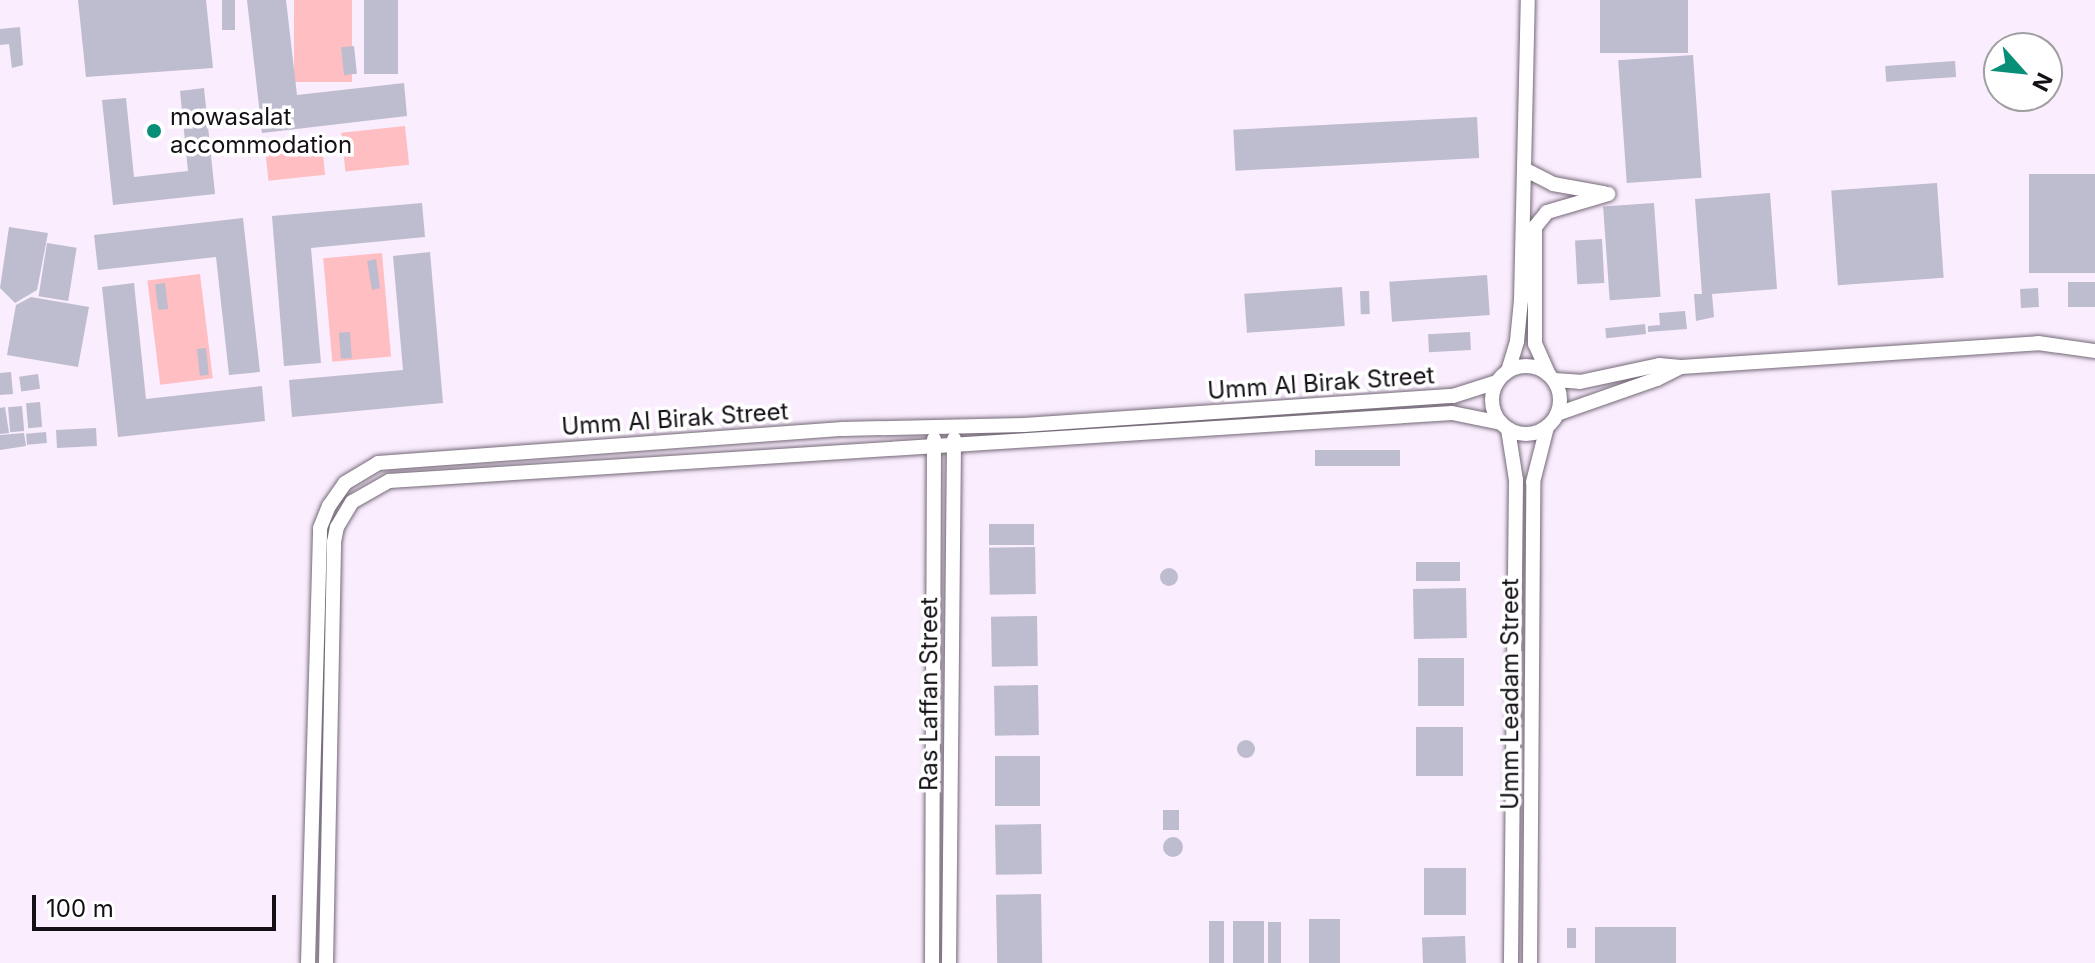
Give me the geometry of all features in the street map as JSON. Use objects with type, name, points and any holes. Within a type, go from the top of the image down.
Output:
[{"type":"street","points":[[1524,169],[1553,184],[1608,194],[1547,212],[1535,227],[1535,344],[1560,393],[1557,414],[1547,427],[1528,434],[1505,426],[1494,411],[1492,396],[1517,341],[1521,300],[1524,169],[1528,0]]},
{"type":"street","points":[[1503,376],[1534,367],[1552,378],[1580,382],[1659,365],[1681,367],[2038,343],[2091,349]]},
{"type":"street","points":[[1557,414],[1657,379],[1681,367]]},
{"type":"street","name":"Umm Al Birak Street","points":[[308,963],[319,539],[323,517],[345,483],[378,463],[1453,396],[1503,376]]},
{"type":"street","name":"Umm Al Birak Street","points":[[326,963],[334,542],[337,527],[352,502],[389,481],[954,448],[1452,413],[1505,426]]},
{"type":"street","points":[[1024,425],[1022,434],[1025,443]]},
{"type":"street","name":"Ras Laffan Street","points":[[932,963],[933,447],[936,426]]},
{"type":"street","name":"Ras Laffan Street","points":[[949,963],[955,426]]},
{"type":"street","name":"Umm Leadam Street","points":[[1505,426],[1516,480],[1511,963]]},
{"type":"street","name":"Umm Leadam Street","points":[[1530,963],[1533,482],[1547,427]]},
{"type":"street","points":[[1513,722],[1533,722]]},
{"type":"shaded area","points":[[294,0],[352,0],[352,82],[294,82]]},
{"type":"shaded area","points":[[405,126],[409,165],[345,171],[341,133]]},
{"type":"shaded area","points":[[322,145],[325,175],[268,181],[265,151]]},
{"type":"shaded area","points":[[382,253],[391,357],[332,362],[323,258]]},
{"type":"shaded area","points":[[200,274],[213,378],[160,385],[147,280]]},
{"type":"building","points":[[78,0],[206,0],[213,68],[86,77]]},
{"type":"building","points":[[222,0],[235,0],[235,30],[222,30]]},
{"type":"building","points":[[247,0],[286,0],[297,95],[404,83],[407,116],[262,133]]},
{"type":"building","points":[[364,0],[398,0],[398,74],[364,74]]},
{"type":"building","points":[[1600,0],[1688,0],[1688,53],[1600,53]]},
{"type":"building","points":[[20,27],[23,65],[12,68],[9,44],[0,45],[0,29]]},
{"type":"building","points":[[354,46],[357,74],[344,75],[341,47]]},
{"type":"building","points":[[1693,55],[1702,178],[1627,183],[1618,60]]},
{"type":"building","points":[[1955,61],[1956,77],[1886,82],[1885,66]]},
{"type":"building","points":[[204,88],[215,194],[113,205],[102,100],[126,98],[134,177],[188,171],[180,91]]},
{"type":"building","points":[[1477,117],[1479,158],[1235,171],[1233,130]]},
{"type":"building","points":[[2029,174],[2095,174],[2095,273],[2029,273]]},
{"type":"building","points":[[1937,183],[1944,278],[1838,285],[1831,190]]},
{"type":"building","points":[[1770,193],[1777,289],[1712,294],[1714,317],[1696,321],[1694,294],[1702,294],[1695,199]]},
{"type":"building","points":[[422,203],[425,237],[311,248],[321,363],[284,366],[272,216]]},
{"type":"building","points":[[1654,203],[1661,297],[1610,300],[1603,207]]},
{"type":"building","points":[[243,218],[260,372],[229,375],[216,257],[98,270],[94,235]]},
{"type":"building","points":[[9,227],[48,233],[37,290],[15,303],[0,288]]},
{"type":"building","points":[[1602,239],[1604,283],[1577,284],[1575,240]]},
{"type":"building","points":[[47,243],[77,248],[68,301],[39,296]]},
{"type":"building","points":[[430,252],[443,403],[292,417],[289,380],[403,370],[393,256]]},
{"type":"building","points":[[376,259],[380,288],[372,290],[367,261]]},
{"type":"building","points":[[1487,275],[1490,315],[1392,322],[1389,282]]},
{"type":"building","points":[[2068,282],[2095,282],[2095,307],[2068,307]]},
{"type":"building","points":[[134,283],[146,399],[262,386],[265,421],[118,437],[102,287]]},
{"type":"building","points":[[165,283],[168,309],[158,310],[155,284]]},
{"type":"building","points":[[1342,287],[1345,326],[1247,333],[1244,294]]},
{"type":"building","points":[[2038,288],[2039,307],[2021,308],[2020,289]]},
{"type":"building","points":[[1360,291],[1369,291],[1370,314],[1361,314]]},
{"type":"building","points":[[31,297],[89,307],[78,367],[7,355],[16,305]]},
{"type":"building","points":[[1685,311],[1687,329],[1648,332],[1648,326],[1660,325],[1659,313]]},
{"type":"building","points":[[1645,324],[1646,334],[1606,338],[1605,328]]},
{"type":"building","points":[[350,332],[352,358],[341,359],[339,333]]},
{"type":"building","points":[[1470,332],[1471,350],[1429,352],[1428,334]]},
{"type":"building","points":[[206,348],[209,375],[200,376],[197,349]]},
{"type":"building","points":[[11,372],[13,394],[0,395],[0,373]]},
{"type":"building","points":[[38,374],[40,389],[21,391],[19,377]]},
{"type":"building","points":[[40,402],[42,427],[28,428],[26,403]]},
{"type":"building","points":[[22,406],[24,431],[10,432],[8,407]]},
{"type":"building","points":[[5,407],[9,433],[0,434],[0,408]]},
{"type":"building","points":[[96,428],[97,446],[57,448],[56,430]]},
{"type":"building","points":[[46,432],[47,443],[27,445],[26,434]]},
{"type":"building","points":[[24,433],[26,446],[0,450],[0,435]]},
{"type":"building","points":[[1315,450],[1400,450],[1400,466],[1315,466]]},
{"type":"building","points":[[989,524],[1034,524],[1034,545],[989,545]]},
{"type":"building","points":[[1035,547],[1036,594],[990,595],[989,548]]},
{"type":"building","points":[[1416,562],[1460,562],[1460,581],[1416,581]]},
{"type":"building","points":[[1165,568],[1173,568],[1178,577],[1176,584],[1165,586],[1160,581],[1160,573]]},
{"type":"building","points":[[1466,588],[1467,638],[1414,639],[1413,589]]},
{"type":"building","points":[[1037,616],[1038,666],[992,667],[991,617]]},
{"type":"building","points":[[1418,658],[1464,658],[1464,706],[1418,706]]},
{"type":"building","points":[[1038,685],[1039,735],[995,736],[994,686]]},
{"type":"building","points":[[1416,727],[1463,727],[1463,776],[1416,776]]},
{"type":"building","points":[[1242,740],[1250,740],[1255,749],[1253,756],[1242,758],[1237,753],[1237,745]]},
{"type":"building","points":[[995,756],[1040,756],[1040,806],[995,806]]},
{"type":"building","points":[[1163,810],[1179,810],[1179,830],[1163,830]]},
{"type":"building","points":[[1041,824],[1042,874],[996,875],[995,825]]},
{"type":"building","points":[[1173,837],[1180,840],[1183,847],[1180,854],[1173,857],[1166,854],[1163,847],[1166,840]]},
{"type":"building","points":[[1424,868],[1466,868],[1466,915],[1424,915]]},
{"type":"building","points":[[1041,894],[1042,963],[997,963],[996,895]]},
{"type":"building","points":[[1309,919],[1340,919],[1340,963],[1309,963]]},
{"type":"building","points":[[1209,921],[1224,921],[1224,963],[1209,963]]},
{"type":"building","points":[[1233,921],[1264,921],[1264,963],[1233,963]]},
{"type":"building","points":[[1268,922],[1281,922],[1281,963],[1268,963]]},
{"type":"building","points":[[1595,927],[1676,927],[1676,963],[1595,963]]},
{"type":"building","points":[[1567,928],[1576,928],[1576,948],[1567,948]]},
{"type":"building","points":[[1465,936],[1466,963],[1423,963],[1422,938]]},
{"type":"place","name":"mowasalat accommodation","points":[[154,131]]}]
